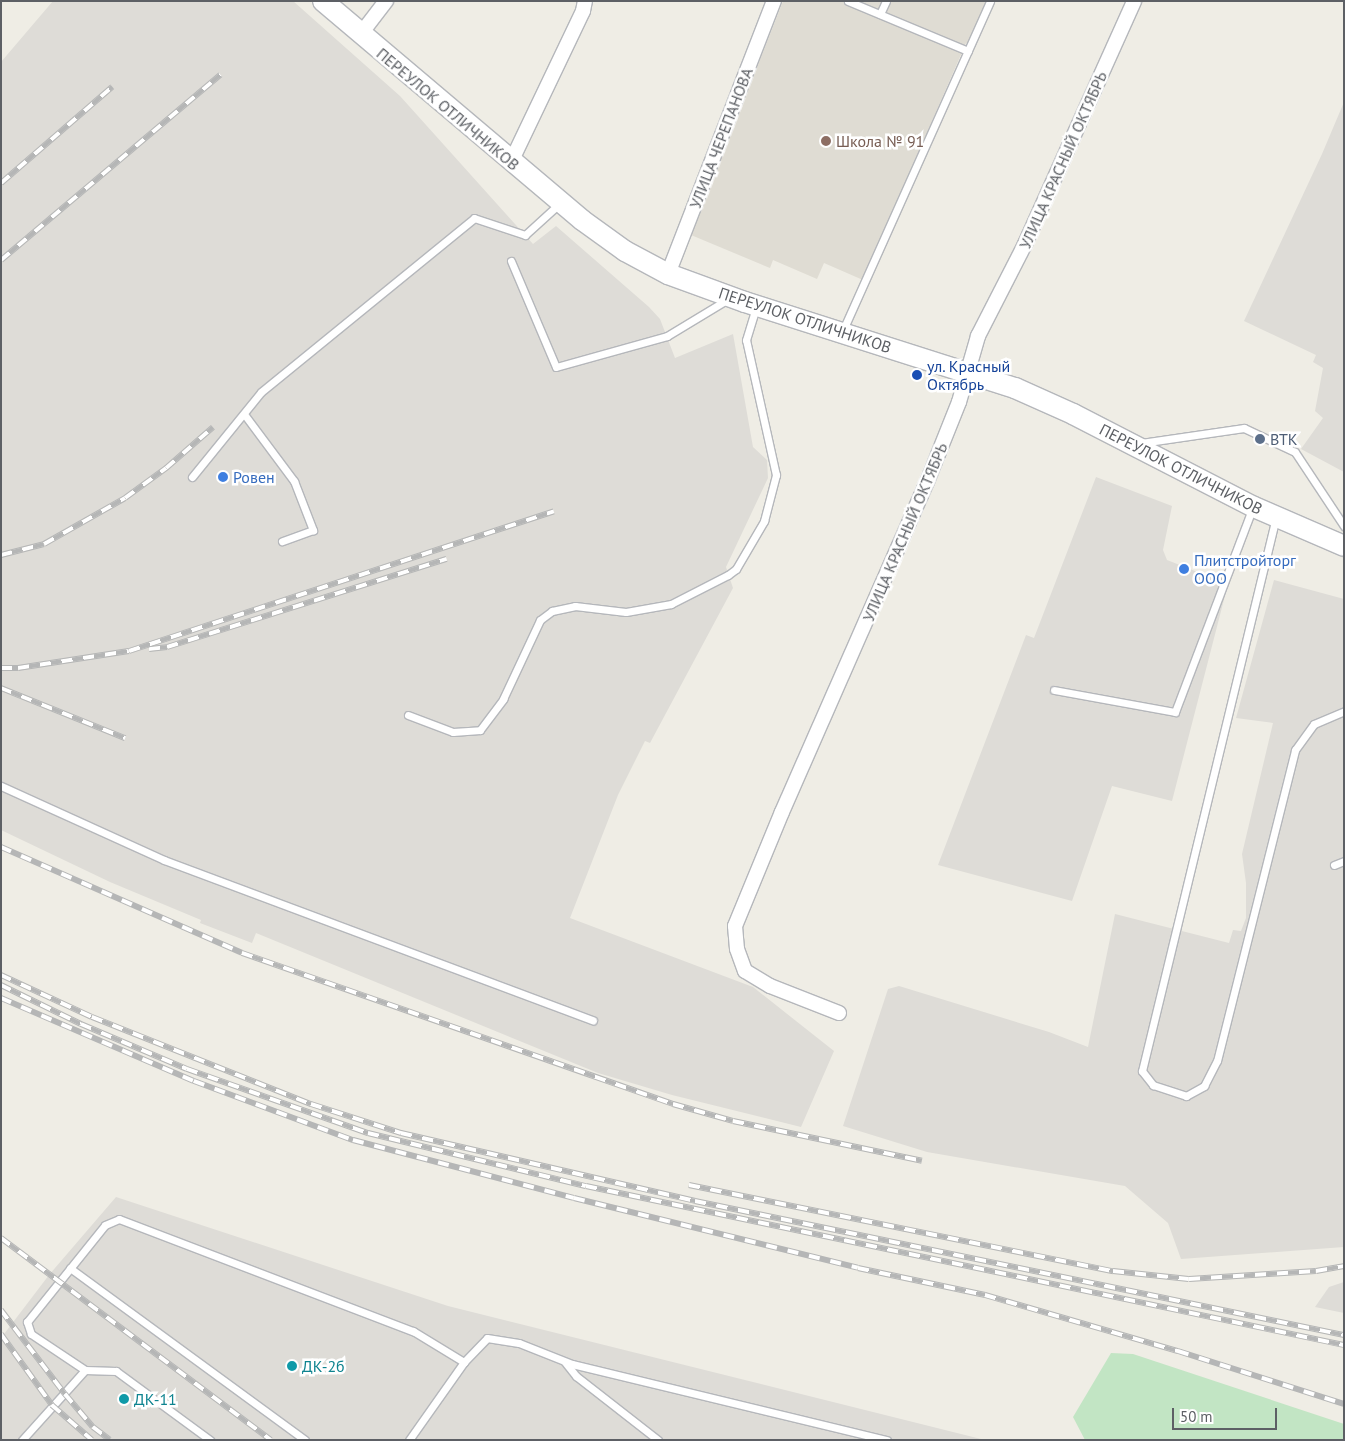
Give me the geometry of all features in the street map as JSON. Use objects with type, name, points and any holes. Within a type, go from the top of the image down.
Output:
[{"type":"main road","name":"ПЕРЕУЛОК ОТЛИЧНИКОВ","points":[[323,1],[560,203],[625,251],[668,274],[731,298],[1015,388],[1073,414],[1276,517],[1344,546]]},
{"type":"street","points":[[360,34],[386,1]]},
{"type":"street","points":[[510,162],[583,11],[585,1]]},
{"type":"street","name":"УЛИЦА ЧЕРЕПАНОВА","points":[[668,274],[774,1]]},
{"type":"street","name":"УЛИЦА КРАСНЫЙ ОКТЯБРЬ","points":[[839,1013],[770,986],[745,971],[737,949],[735,926],[782,812],[927,482],[959,402],[978,336],[1025,244],[1134,1]]},
{"type":"lane","points":[[848,1],[968,51]]},
{"type":"lane","points":[[865,1],[867,9]]},
{"type":"lane","points":[[880,14],[886,1]]},
{"type":"lane","points":[[842,333],[990,1]]},
{"type":"lane","points":[[192,477],[261,392],[474,218],[525,235],[560,203]]},
{"type":"lane","points":[[511,261],[556,368],[667,336],[731,298]]},
{"type":"lane","points":[[408,715],[453,732],[480,730],[502,699],[540,620],[552,611],[575,606],[626,612],[671,604],[728,576],[736,569],[764,521],[776,475],[746,340],[757,306]]},
{"type":"lane","points":[[244,414],[294,481],[314,530],[282,541]]},
{"type":"lane","points":[[1133,444],[1244,428],[1295,452],[1344,526]]},
{"type":"lane","points":[[1054,690],[1174,712],[1254,506]]},
{"type":"lane","points":[[1276,517],[1142,1071],[1152,1085],[1186,1096],[1204,1086],[1216,1061],[1295,750],[1314,724],[1344,711]]},
{"type":"lane","points":[[1,786],[164,860],[593,1020]]},
{"type":"lane","points":[[1334,865],[1344,861]]},
{"type":"lane","points":[[210,1440],[116,1371],[85,1370],[31,1334],[27,1322],[105,1225],[120,1219],[413,1331],[464,1362]]},
{"type":"lane","points":[[70,1268],[306,1440]]},
{"type":"lane","points":[[409,1440],[464,1362],[487,1338],[519,1343],[564,1361],[887,1440]]},
{"type":"lane","points":[[564,1361],[576,1376],[658,1440]]},
{"type":"lane","points":[[22,1440],[85,1370]]},
{"type":"shaded area","points":[[53,1],[293,1],[400,96],[533,244],[556,226],[649,307],[660,319],[675,358],[733,334],[753,447],[767,460],[768,478],[726,567],[733,588],[650,743],[645,741],[618,795],[570,918],[753,987],[834,1051],[801,1127],[672,1095],[598,1073],[256,933],[252,943],[200,923],[201,920],[110,882],[1,830],[1,62]]},
{"type":"shaded area","name":"Школа № 91","points":[[783,1],[995,1],[975,47],[966,43],[863,280],[824,263],[817,279],[773,260],[770,268],[691,235]]},
{"type":"shaded area","points":[[1344,102],[1344,472],[1301,449],[1323,418],[1315,411],[1323,368],[1313,362],[1316,355],[1244,321],[1322,154]]},
{"type":"shaded area","points":[[1096,477],[1172,506],[1163,550],[1167,560],[1228,584],[1172,801],[1112,786],[1072,901],[938,865],[1026,635],[1034,638]]},
{"type":"shaded area","points":[[1274,580],[1344,599],[1344,1247],[1181,1259],[1168,1223],[1125,1186],[927,1152],[843,1126],[888,989],[899,986],[1049,1032],[1088,1047],[1115,914],[1229,943],[1233,930],[1241,931],[1246,918],[1246,883],[1242,854],[1273,723],[1236,718]]},
{"type":"shaded area","points":[[116,1197],[448,1306],[985,1440],[1,1440],[1,1338],[49,1275]]},
{"type":"shaded area","points":[[1344,1282],[1344,1313],[1315,1307],[1329,1287]]},
{"type":"green space","points":[[1111,1353],[1133,1354],[1344,1424],[1344,1440],[1085,1440],[1073,1417]]},
{"type":"railway","points":[[1,260],[220,75]]},
{"type":"railway","points":[[1,183],[112,87]]},
{"type":"railway","points":[[1,555],[44,544],[125,498],[166,468],[213,427]]},
{"type":"railway","points":[[1,668],[18,668],[129,651],[554,511]]},
{"type":"railway","points":[[149,649],[167,647],[446,559]]},
{"type":"railway","points":[[1,688],[125,738]]},
{"type":"railway","points":[[1,847],[242,953],[673,1104],[733,1121],[922,1161]]},
{"type":"railway","points":[[1,975],[92,1017],[311,1104],[401,1133],[695,1201],[1344,1335]]},
{"type":"railway","points":[[1,985],[81,1024],[187,1069],[368,1133],[586,1186],[1344,1345]]},
{"type":"railway","points":[[1,998],[194,1081],[353,1140],[574,1198],[858,1268],[985,1295],[1178,1351],[1344,1404]]},
{"type":"railway","points":[[689,1185],[1113,1271],[1189,1279],[1316,1271],[1344,1266]]},
{"type":"railway","points":[[1,1238],[271,1440]]},
{"type":"railway","points":[[1,1310],[65,1394],[93,1427],[110,1440]]},
{"type":"railway","points":[[1,1334],[52,1405],[92,1440]]},
{"type":"place","name":"Школа № 91","points":[[826,141]]},
{"type":"place","name":"ул. Красный Октябрь","points":[[917,375]]},
{"type":"place","name":"ВТК","points":[[1260,439]]},
{"type":"place","name":"Ровен","points":[[223,477]]},
{"type":"place","name":"Плитстройторг ООО","points":[[1184,569]]},
{"type":"place","name":"ДК-2б","points":[[292,1366]]},
{"type":"place","name":"ДК-11","points":[[124,1399]]}]
